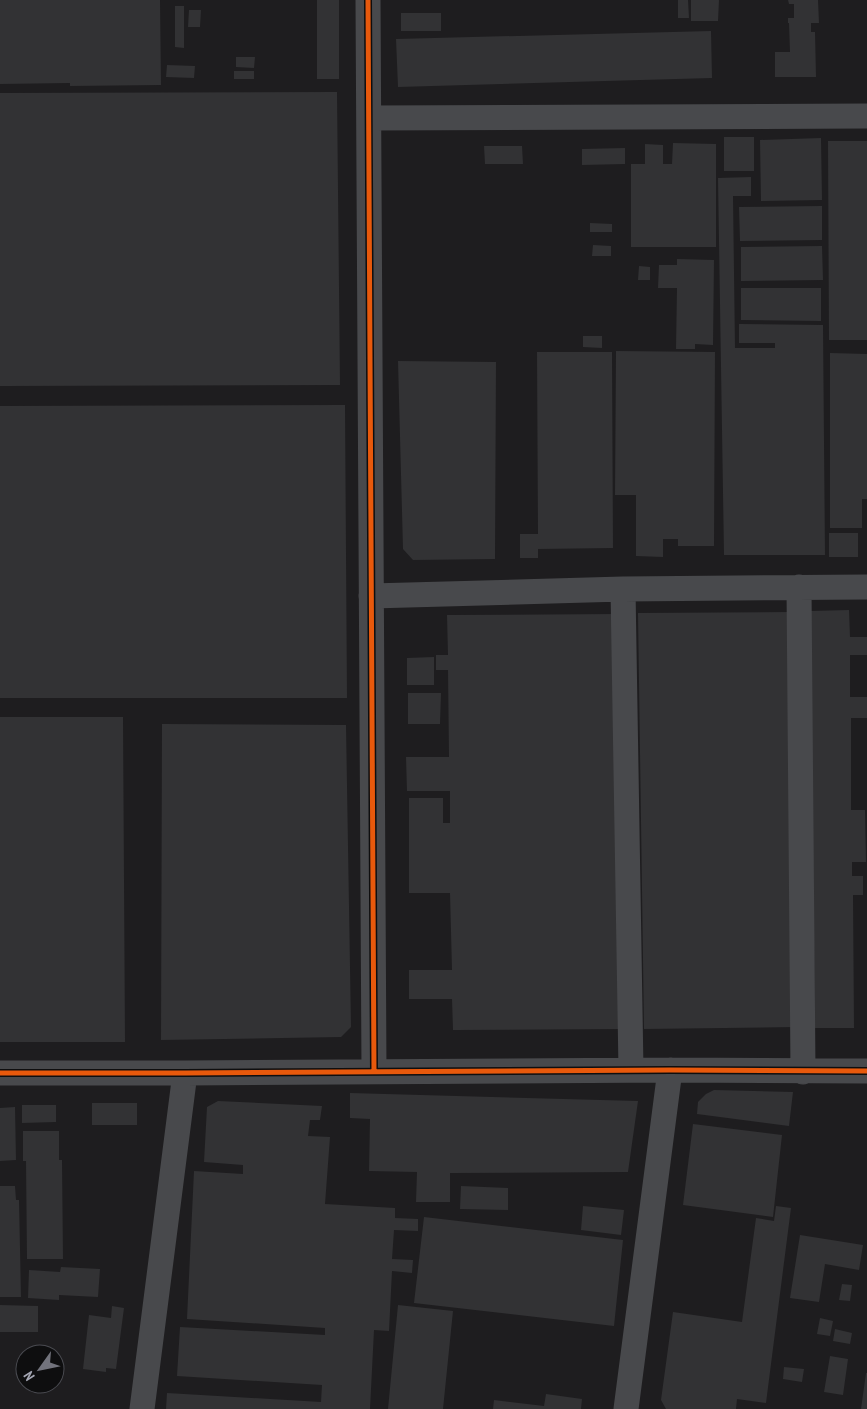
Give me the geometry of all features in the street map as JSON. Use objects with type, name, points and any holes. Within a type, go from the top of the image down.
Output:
[{"type":"street","points":[[368,0],[374,1072]]},
{"type":"street","points":[[369,118],[867,116]]},
{"type":"street","points":[[371,596],[624,589],[799,586],[867,587]]},
{"type":"street","points":[[799,586],[803,1072]]},
{"type":"street","points":[[624,589],[631,1070]]},
{"type":"street","points":[[0,1073],[631,1070],[867,1071]]},
{"type":"street","points":[[626,1409],[670,1070]]},
{"type":"street","points":[[142,1409],[184,1073]]},
{"type":"shaded area","points":[[0,0],[867,0],[867,1409],[0,1409]]},
{"type":"building","points":[[0,0],[160,0],[161,85],[70,86],[70,83],[0,84]]},
{"type":"building","points":[[317,0],[339,0],[339,79],[317,79]]},
{"type":"building","points":[[678,0],[688,0],[689,18],[678,18]]},
{"type":"building","points":[[691,0],[719,0],[718,21],[691,21]]},
{"type":"building","points":[[788,0],[818,0],[819,23],[811,23],[811,32],[815,32],[816,77],[775,77],[775,52],[790,52],[788,18],[794,18],[794,4],[789,4]]},
{"type":"building","points":[[175,6],[184,6],[184,48],[175,47]]},
{"type":"building","points":[[189,10],[201,10],[200,27],[188,27]]},
{"type":"building","points":[[401,13],[441,13],[441,31],[401,31]]},
{"type":"building","points":[[711,31],[712,78],[398,87],[396,39]]},
{"type":"building","points":[[236,57],[255,57],[254,68],[236,67]]},
{"type":"building","points":[[167,65],[195,66],[194,78],[166,77]]},
{"type":"building","points":[[234,71],[254,71],[254,79],[234,79]]},
{"type":"building","points":[[337,92],[340,385],[0,386],[0,93]]},
{"type":"building","points":[[724,137],[754,137],[754,171],[724,171]]},
{"type":"building","points":[[821,138],[822,200],[761,201],[760,140]]},
{"type":"building","points":[[828,141],[867,141],[867,340],[829,340]]},
{"type":"building","points":[[673,143],[716,144],[716,247],[631,247],[631,164],[645,164],[645,144],[663,145],[663,164],[672,164]]},
{"type":"building","points":[[484,146],[522,146],[523,164],[485,164]]},
{"type":"building","points":[[625,148],[625,164],[582,165],[582,149]]},
{"type":"building","points":[[751,177],[751,196],[733,196],[735,348],[775,348],[775,343],[739,343],[739,324],[823,325],[825,555],[724,555],[718,178]]},
{"type":"building","points":[[822,206],[822,240],[740,241],[739,207]]},
{"type":"building","points":[[590,223],[612,224],[612,232],[590,232]]},
{"type":"building","points":[[593,245],[611,246],[611,256],[592,256]]},
{"type":"building","points":[[822,246],[823,280],[741,281],[741,247]]},
{"type":"building","points":[[677,259],[714,260],[713,345],[695,344],[695,349],[676,349],[677,288],[658,288],[659,265],[677,265]]},
{"type":"building","points":[[639,266],[650,267],[650,280],[638,280]]},
{"type":"building","points":[[741,288],[821,288],[821,321],[741,320]]},
{"type":"building","points":[[583,336],[602,336],[602,348],[583,347]]},
{"type":"building","points":[[616,351],[715,352],[714,546],[678,546],[678,539],[663,539],[663,557],[636,556],[636,495],[615,495]]},
{"type":"building","points":[[537,352],[612,352],[613,548],[538,549],[538,558],[520,558],[520,534],[538,534]]},
{"type":"building","points":[[830,353],[867,354],[867,499],[862,499],[862,528],[830,528]]},
{"type":"building","points":[[398,361],[496,362],[495,559],[413,560],[403,549]]},
{"type":"building","points":[[345,405],[347,698],[0,698],[0,406]]},
{"type":"building","points":[[829,533],[858,533],[858,557],[829,557]]},
{"type":"building","points":[[849,610],[850,637],[867,637],[867,655],[850,655],[850,697],[867,697],[867,718],[851,718],[851,810],[865,810],[866,862],[852,862],[852,876],[863,876],[863,895],[853,895],[854,1028],[815,1028],[810,611]]},
{"type":"building","points":[[791,612],[796,1027],[644,1029],[638,613]]},
{"type":"building","points":[[619,614],[624,1029],[453,1030],[452,999],[409,999],[409,970],[452,970],[450,893],[409,893],[409,798],[443,798],[443,823],[450,823],[450,791],[407,791],[406,757],[449,757],[448,670],[436,670],[436,655],[448,655],[447,615]]},
{"type":"building","points":[[434,657],[434,685],[407,685],[407,658]]},
{"type":"building","points":[[408,693],[441,693],[440,724],[408,724]]},
{"type":"building","points":[[0,717],[123,717],[125,1042],[0,1042]]},
{"type":"building","points":[[162,724],[346,725],[351,1027],[341,1037],[161,1040]]},
{"type":"building","points":[[714,1090],[793,1092],[789,1126],[697,1114],[698,1102],[706,1094]]},
{"type":"building","points":[[350,1093],[638,1101],[628,1172],[450,1173],[450,1202],[416,1202],[417,1172],[369,1171],[370,1119],[350,1118]]},
{"type":"building","points":[[218,1101],[322,1106],[320,1120],[310,1120],[308,1136],[330,1137],[325,1204],[395,1208],[395,1218],[418,1219],[418,1231],[394,1230],[392,1259],[413,1260],[412,1273],[392,1271],[389,1331],[374,1330],[370,1409],[166,1409],[167,1393],[321,1402],[322,1385],[177,1376],[180,1327],[325,1335],[325,1328],[187,1319],[194,1171],[243,1174],[243,1165],[204,1162],[207,1107]]},
{"type":"building","points":[[92,1103],[137,1103],[137,1125],[92,1125]]},
{"type":"building","points":[[22,1105],[56,1105],[56,1122],[22,1123]]},
{"type":"building","points":[[15,1107],[16,1160],[0,1161],[0,1108]]},
{"type":"building","points":[[693,1124],[782,1135],[773,1217],[683,1205]]},
{"type":"building","points":[[23,1131],[59,1131],[59,1160],[62,1160],[63,1259],[27,1259],[26,1161],[23,1161]]},
{"type":"building","points":[[0,1186],[15,1186],[16,1200],[19,1200],[21,1297],[0,1297]]},
{"type":"building","points":[[461,1186],[508,1188],[508,1210],[460,1209]]},
{"type":"building","points":[[583,1206],[624,1210],[621,1235],[581,1230]]},
{"type":"building","points":[[776,1206],[791,1208],[766,1403],[737,1399],[736,1409],[666,1409],[661,1400],[673,1312],[742,1322],[756,1218],[774,1221]]},
{"type":"building","points":[[424,1217],[623,1240],[614,1326],[414,1303]]},
{"type":"building","points":[[800,1235],[863,1245],[859,1270],[825,1264],[819,1302],[790,1298]]},
{"type":"building","points":[[61,1267],[100,1269],[98,1297],[59,1295],[59,1300],[28,1298],[29,1270],[60,1272]]},
{"type":"building","points":[[842,1284],[852,1285],[850,1301],[839,1300]]},
{"type":"building","points":[[0,1305],[38,1306],[38,1332],[0,1332]]},
{"type":"building","points":[[398,1305],[453,1311],[443,1409],[388,1409]]},
{"type":"building","points":[[112,1306],[124,1308],[116,1369],[106,1368],[106,1372],[83,1369],[89,1315],[111,1318]]},
{"type":"building","points":[[820,1318],[833,1321],[830,1336],[817,1334]]},
{"type":"building","points":[[835,1329],[852,1333],[850,1344],[833,1341]]},
{"type":"building","points":[[830,1356],[848,1359],[843,1395],[824,1392]]},
{"type":"building","points":[[784,1367],[804,1369],[802,1382],[783,1379]]},
{"type":"building","points":[[866,1373],[867,1409],[861,1409]]},
{"type":"building","points":[[546,1394],[582,1399],[581,1409],[493,1409],[494,1400],[544,1406]]},
{"type":"cycle path","points":[[368,0],[374,1071]]},
{"type":"cycle path","points":[[0,1073],[867,1071]]}]
